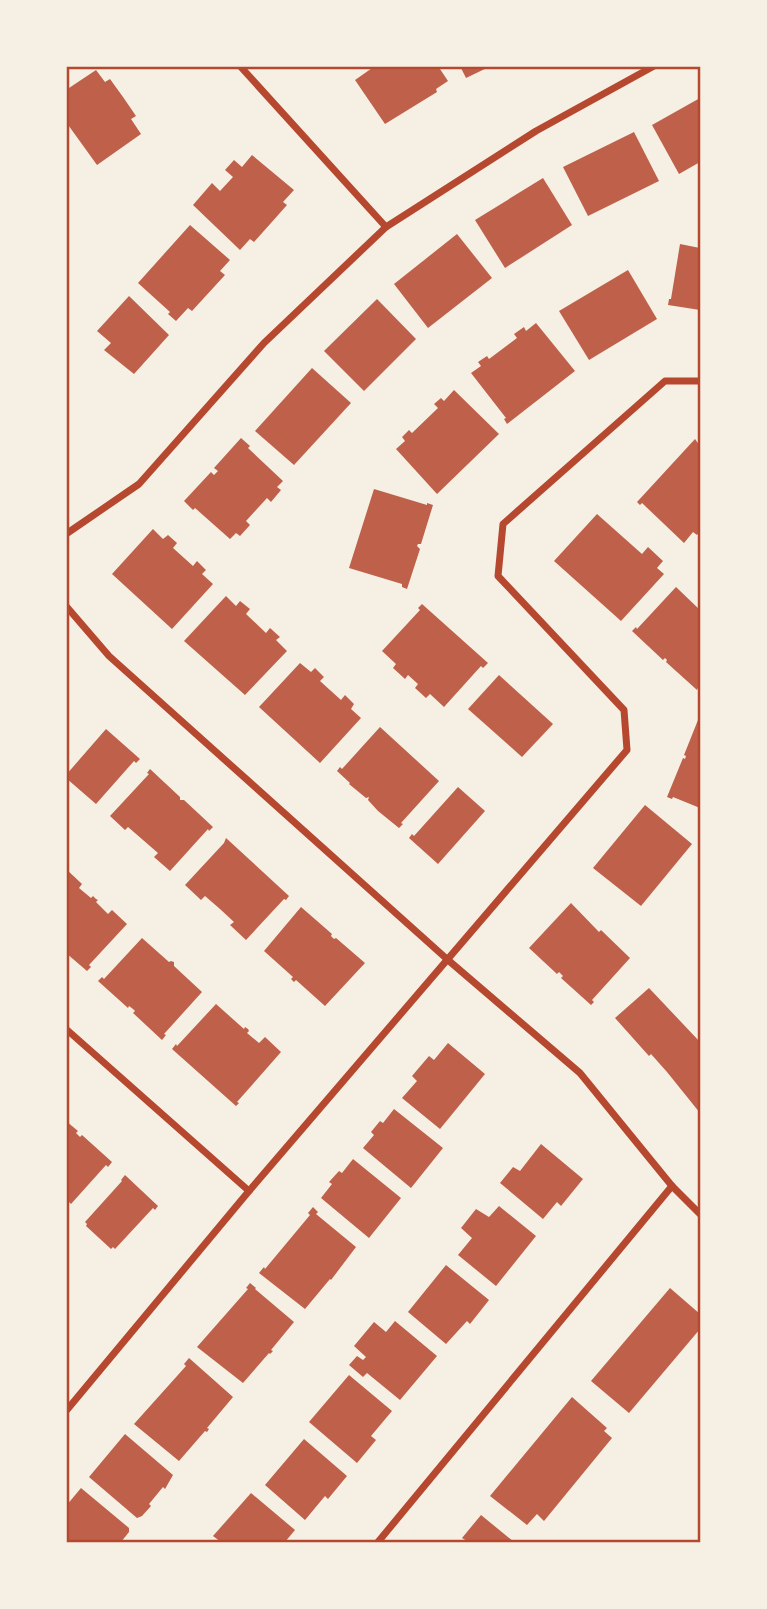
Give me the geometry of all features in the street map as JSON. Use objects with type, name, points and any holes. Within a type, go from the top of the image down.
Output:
[{"type":"street","points":[[240,66],[386,227]]},
{"type":"street","points":[[66,534],[139,484],[264,343],[386,227],[536,131],[654,66]]},
{"type":"street","points":[[66,1411],[626,750],[624,710],[498,576],[503,524],[665,381],[701,381]]},
{"type":"street","points":[[66,606],[109,656],[448,960],[580,1073],[672,1186],[701,1214]]},
{"type":"street","points":[[66,1029],[249,1192]]},
{"type":"street","points":[[378,1542],[672,1186]]},
{"type":"building","points":[[375,66],[438,66],[448,81],[436,89],[437,92],[385,124],[355,80]]},
{"type":"building","points":[[460,66],[491,66],[466,78]]},
{"type":"building","points":[[96,70],[105,82],[110,79],[123,97],[136,116],[131,119],[141,134],[97,165],[66,122],[66,90]]},
{"type":"building","points":[[700,98],[700,162],[679,174],[652,125]]},
{"type":"building","points":[[634,132],[659,181],[588,216],[563,167]]},
{"type":"building","points":[[252,155],[294,190],[283,202],[287,205],[254,242],[250,239],[240,250],[193,205],[212,183],[220,191],[233,177],[225,170],[234,160],[242,167]]},
{"type":"building","points":[[543,178],[572,225],[505,268],[475,220]]},
{"type":"building","points":[[190,225],[230,260],[220,271],[225,275],[192,311],[188,308],[176,321],[168,314],[170,312],[138,283]]},
{"type":"building","points":[[457,234],[492,278],[428,328],[394,284]]},
{"type":"building","points":[[680,244],[700,248],[700,310],[668,305]]},
{"type":"building","points":[[628,270],[657,319],[589,360],[559,311]]},
{"type":"building","points":[[129,296],[169,335],[134,374],[104,350],[111,343],[97,331]]},
{"type":"building","points":[[377,299],[416,339],[364,391],[324,351]]},
{"type":"building","points":[[536,323],[575,371],[507,424],[504,419],[506,418],[471,373],[481,366],[478,362],[487,356],[489,359],[517,338],[514,334],[524,327],[526,331]]},
{"type":"building","points":[[312,368],[351,403],[294,465],[255,431]]},
{"type":"building","points":[[454,390],[499,434],[437,494],[396,449],[405,441],[402,437],[409,430],[412,433],[438,408],[434,404],[441,398],[444,401]]},
{"type":"building","points":[[241,438],[283,481],[277,487],[281,490],[271,502],[267,498],[246,521],[250,525],[240,536],[236,533],[230,539],[184,501],[211,472],[214,475],[218,471],[214,468]]},
{"type":"building","points":[[695,439],[700,446],[700,531],[697,535],[693,532],[684,543],[642,503],[640,505],[637,502]]},
{"type":"building","points":[[374,489],[433,505],[421,544],[417,546],[420,549],[407,589],[402,587],[402,584],[349,568]]},
{"type":"building","points":[[597,514],[642,554],[648,547],[663,561],[657,568],[664,574],[621,621],[554,561]]},
{"type":"building","points":[[153,529],[163,539],[168,535],[177,543],[173,548],[193,566],[197,561],[206,570],[202,574],[213,584],[172,629],[112,574]]},
{"type":"building","points":[[676,587],[700,610],[700,683],[697,690],[666,662],[665,658],[663,660],[632,631],[636,627],[637,629]]},
{"type":"building","points":[[226,596],[236,606],[240,601],[250,609],[246,614],[266,633],[270,628],[280,637],[276,640],[287,651],[245,695],[184,641]]},
{"type":"building","points":[[422,604],[488,663],[483,668],[481,666],[444,707],[430,694],[426,698],[415,688],[418,684],[408,675],[405,679],[393,668],[396,664],[382,651],[420,610],[418,608]]},
{"type":"building","points":[[300,663],[311,672],[315,668],[324,677],[320,681],[341,700],[345,695],[354,704],[351,709],[361,718],[320,763],[259,707]]},
{"type":"building","points":[[499,675],[553,724],[522,757],[468,709]]},
{"type":"building","points":[[700,715],[700,808],[667,797],[683,758],[685,759],[684,755]]},
{"type":"building","points":[[380,727],[439,781],[399,828],[378,811],[368,800],[369,797],[366,798],[337,771],[340,767],[342,769]]},
{"type":"building","points":[[106,729],[140,759],[136,763],[134,761],[96,804],[66,778],[66,775]]},
{"type":"building","points":[[150,769],[180,800],[184,800],[213,827],[209,831],[208,829],[170,871],[154,857],[158,853],[128,827],[125,830],[110,816],[149,774],[147,773]]},
{"type":"building","points":[[458,787],[485,811],[438,864],[409,838],[412,834],[414,836]]},
{"type":"building","points":[[645,805],[692,844],[641,906],[593,868]]},
{"type":"building","points":[[226,838],[289,896],[246,940],[230,925],[234,922],[220,909],[205,896],[201,900],[185,885]]},
{"type":"building","points":[[66,869],[82,884],[79,888],[98,900],[96,902],[108,914],[112,910],[127,924],[89,965],[91,967],[87,971],[66,953]]},
{"type":"building","points":[[571,903],[599,932],[601,930],[630,958],[592,1000],[594,1002],[591,1005],[561,978],[563,976],[559,972],[557,974],[529,948]]},
{"type":"building","points":[[301,907],[332,934],[334,939],[365,963],[325,1006],[296,980],[294,982],[291,979],[293,977],[264,951]]},
{"type":"building","points":[[142,938],[169,962],[174,962],[174,966],[202,992],[164,1034],[166,1035],[162,1040],[133,1013],[133,1009],[129,1006],[128,1008],[98,981],[102,977],[104,979]]},
{"type":"building","points":[[649,988],[700,1042],[700,1113],[651,1054],[649,1056],[615,1018]]},
{"type":"building","points":[[216,1004],[244,1029],[248,1029],[247,1033],[259,1043],[265,1037],[281,1052],[236,1106],[172,1049]]},
{"type":"building","points":[[448,1043],[485,1074],[440,1129],[402,1098],[417,1081],[412,1076],[429,1056],[434,1060]]},
{"type":"building","points":[[394,1109],[443,1148],[411,1188],[363,1148],[374,1135],[371,1132],[380,1121],[383,1123]]},
{"type":"building","points":[[66,1121],[78,1131],[76,1133],[80,1137],[82,1135],[112,1162],[108,1167],[106,1165],[71,1204],[69,1202],[66,1205]]},
{"type":"building","points":[[541,1144],[583,1179],[561,1206],[557,1202],[543,1219],[500,1183],[513,1167],[520,1171]]},
{"type":"building","points":[[353,1159],[401,1198],[369,1238],[321,1198],[332,1184],[329,1182],[339,1171],[342,1173]]},
{"type":"building","points":[[125,1175],[158,1206],[155,1210],[153,1208],[115,1249],[111,1249],[85,1222]]},
{"type":"building","points":[[499,1206],[536,1236],[496,1286],[458,1255],[472,1238],[461,1228],[476,1209],[489,1217]]},
{"type":"building","points":[[313,1207],[318,1212],[316,1214],[356,1247],[305,1309],[259,1273],[310,1215],[308,1213]]},
{"type":"building","points":[[446,1265],[489,1300],[470,1324],[467,1321],[446,1344],[408,1312]]},
{"type":"building","points":[[250,1283],[294,1322],[271,1350],[273,1351],[243,1383],[197,1347],[248,1289],[246,1288]]},
{"type":"building","points":[[670,1288],[700,1314],[700,1329],[629,1413],[591,1381]]},
{"type":"building","points":[[395,1321],[437,1356],[400,1400],[367,1373],[363,1377],[349,1365],[357,1356],[363,1360],[366,1357],[354,1346],[374,1322],[386,1332]]},
{"type":"building","points":[[189,1358],[233,1397],[207,1428],[207,1432],[205,1431],[179,1461],[134,1424],[186,1366],[184,1364]]},
{"type":"building","points":[[349,1375],[392,1411],[371,1436],[376,1440],[357,1463],[309,1422]]},
{"type":"building","points":[[572,1397],[607,1428],[604,1431],[612,1438],[544,1521],[537,1514],[527,1525],[490,1496]]},
{"type":"building","points":[[125,1434],[173,1475],[165,1489],[163,1487],[149,1504],[151,1506],[137,1518],[89,1477]]},
{"type":"building","points":[[304,1439],[347,1476],[328,1499],[325,1496],[305,1520],[265,1485]]},
{"type":"building","points":[[81,1488],[129,1528],[121,1542],[66,1542],[66,1506]]},
{"type":"building","points":[[251,1493],[295,1530],[285,1542],[221,1542],[213,1536]]},
{"type":"building","points":[[481,1515],[514,1542],[465,1542],[467,1541],[462,1538]]}]
